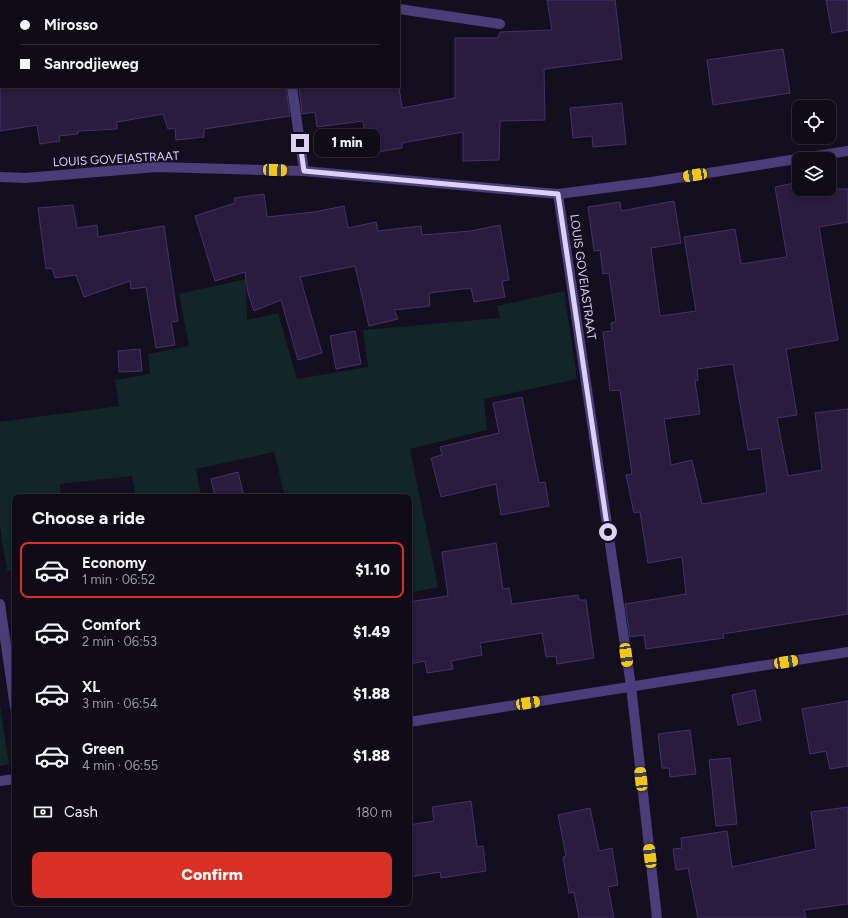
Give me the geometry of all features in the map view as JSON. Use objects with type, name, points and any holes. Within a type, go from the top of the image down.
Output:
[{"type":"street","points":[[400,9],[500,24]]},
{"type":"street","points":[[292,88],[304,171]]},
{"type":"street","points":[[558,194],[651,182],[848,151]]},
{"type":"street","name":"LOUIS GOVEIASTRAAT","points":[[0,176],[25,178],[157,167],[304,171],[558,194],[631,686],[657,918]]},
{"type":"street","points":[[0,604],[12,686]]},
{"type":"street","points":[[412,722],[848,652]]},
{"type":"street","points":[[0,781],[12,779]]},
{"type":"green space","points":[[246,279],[247,320],[278,313],[297,379],[368,367],[363,330],[500,318],[497,306],[564,291],[577,379],[484,399],[487,430],[410,449],[438,587],[412,592],[412,494],[284,494],[274,452],[196,469],[200,494],[135,494],[132,476],[60,484],[61,494],[12,494],[12,570],[7,571],[0,526],[0,422],[119,406],[115,380],[150,374],[148,354],[189,346],[179,294]]},
{"type":"green space","points":[[0,706],[9,764],[0,766]]},
{"type":"building","points":[[547,0],[615,0],[622,59],[544,69],[545,120],[500,121],[499,160],[463,161],[463,132],[402,143],[402,148],[378,152],[376,138],[366,140],[363,121],[317,127],[315,112],[302,114],[299,88],[399,88],[402,108],[455,98],[455,38],[498,38],[500,32],[552,30]]},
{"type":"building","points":[[826,0],[848,0],[848,30],[832,33]]},
{"type":"building","points":[[783,49],[790,93],[713,105],[707,60]]},
{"type":"building","points":[[0,88],[286,88],[290,116],[204,129],[204,137],[176,140],[175,128],[168,129],[163,114],[117,122],[117,129],[78,131],[78,134],[59,136],[60,141],[40,144],[37,125],[0,131]]},
{"type":"building","points":[[622,103],[626,144],[593,147],[592,136],[573,138],[570,108]]},
{"type":"building","points":[[792,183],[792,196],[836,196],[836,189],[848,189],[848,222],[819,227],[838,340],[786,349],[797,415],[777,418],[788,476],[822,470],[815,413],[848,409],[848,614],[723,634],[724,638],[646,649],[644,635],[630,637],[625,604],[686,594],[682,557],[648,563],[640,512],[634,513],[626,475],[632,474],[620,390],[610,391],[603,332],[612,331],[611,323],[616,322],[609,273],[603,274],[600,250],[594,251],[588,207],[620,202],[621,211],[674,201],[681,243],[651,248],[660,316],[696,311],[684,237],[735,229],[741,264],[787,257],[775,187]],"holes":[[[733,364],[748,450],[761,448],[767,493],[702,504],[692,460],[671,465],[664,419],[700,414],[695,381],[698,380],[697,369]]]},
{"type":"building","points":[[264,194],[267,217],[314,212],[344,206],[348,228],[376,222],[378,231],[421,226],[422,235],[471,231],[500,225],[509,280],[502,281],[505,297],[474,302],[471,288],[429,293],[430,306],[394,310],[398,319],[369,326],[355,266],[300,277],[322,353],[298,360],[281,300],[254,311],[248,293],[245,272],[215,281],[195,216],[235,203],[234,198]]},
{"type":"building","points":[[73,205],[77,228],[97,225],[98,237],[164,226],[178,321],[171,322],[175,345],[156,348],[146,287],[131,289],[130,281],[84,297],[76,275],[55,278],[52,268],[46,269],[38,208]]},
{"type":"building","points":[[355,331],[361,364],[336,369],[330,336]]},
{"type":"building","points":[[140,349],[142,371],[119,372],[118,351]]},
{"type":"building","points":[[522,397],[539,483],[545,482],[549,506],[501,515],[496,484],[441,497],[431,458],[442,455],[440,447],[499,433],[493,403]]},
{"type":"building","points":[[238,472],[243,494],[214,494],[211,479]]},
{"type":"building","points":[[496,543],[503,589],[509,588],[512,604],[578,595],[579,600],[586,600],[594,658],[557,664],[556,656],[546,657],[542,633],[480,643],[482,655],[451,661],[453,669],[427,673],[425,661],[412,663],[412,602],[448,596],[442,552]]},
{"type":"building","points":[[755,690],[761,720],[738,725],[732,695]]},
{"type":"building","points":[[848,701],[848,766],[830,769],[826,751],[810,754],[802,709]]},
{"type":"building","points":[[690,730],[696,774],[670,777],[669,768],[662,768],[658,734]]},
{"type":"building","points":[[730,758],[737,824],[716,826],[709,760]]},
{"type":"building","points":[[471,801],[477,847],[483,846],[486,871],[441,878],[440,872],[412,877],[412,825],[434,821],[432,807]]},
{"type":"building","points":[[848,807],[848,904],[804,910],[806,918],[698,918],[688,868],[676,870],[673,849],[682,848],[681,838],[727,831],[732,867],[816,849],[811,812]]},
{"type":"building","points":[[590,808],[599,851],[612,848],[618,885],[608,887],[614,918],[579,918],[574,892],[569,893],[563,857],[566,856],[558,815]]},
{"type":"route","points":[[300,143],[304,171],[558,194],[608,532]]}]
